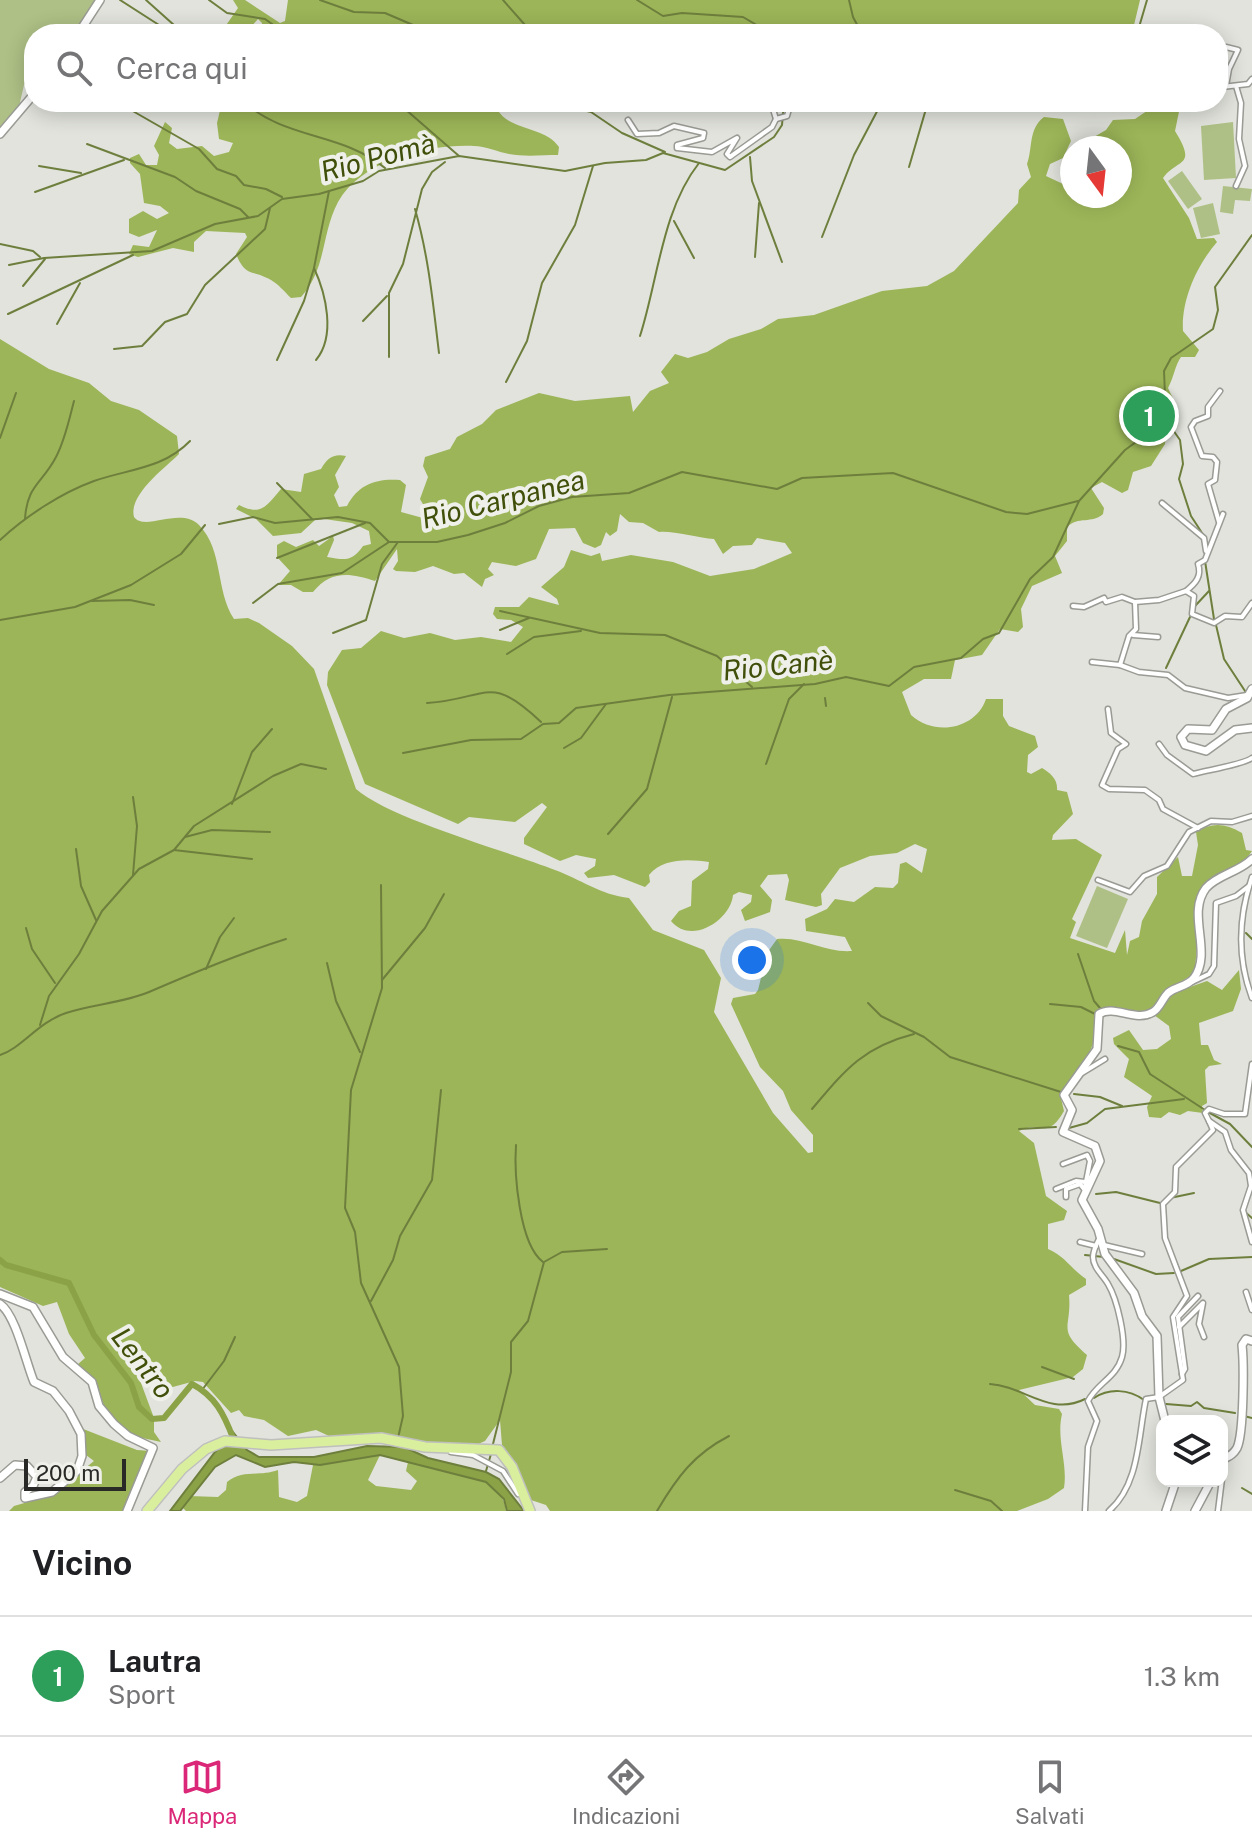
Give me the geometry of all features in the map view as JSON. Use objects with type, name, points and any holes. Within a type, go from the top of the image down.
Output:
[{"type":"main road","points":[[147,1511],[182,1469],[206,1449],[230,1441],[252,1445],[381,1438],[415,1445],[490,1448],[505,1455],[530,1511]]},
{"type":"street","points":[[84,24],[100,0]]},
{"type":"street","points":[[1228,48],[1238,50],[1228,75]]},
{"type":"street","points":[[1228,86],[1248,84],[1252,79]]},
{"type":"street","points":[[1236,86],[1241,103],[1239,139],[1245,168],[1236,186]]},
{"type":"street","points":[[0,134],[24,106]]},
{"type":"street","points":[[776,112],[780,118]]},
{"type":"street","points":[[628,120],[637,134],[659,133],[674,126],[704,133],[703,138],[677,148],[712,152],[737,138],[727,154],[730,157],[772,127],[784,112]]},
{"type":"street","points":[[1219,522],[1208,485],[1214,480],[1217,462],[1212,457],[1202,456],[1191,426],[1208,416],[1208,407],[1220,391]]},
{"type":"street","points":[[1162,503],[1204,538],[1207,551]]},
{"type":"street","points":[[1073,606],[1084,607],[1104,598],[1106,602],[1122,597],[1135,602],[1159,600],[1186,591],[1197,580],[1200,572],[1197,565],[1205,560],[1223,514]]},
{"type":"street","points":[[1186,591],[1194,596],[1192,614],[1207,622],[1229,616],[1242,617],[1252,603]]},
{"type":"street","points":[[1133,635],[1137,623],[1135,602]]},
{"type":"street","points":[[1120,665],[1129,636],[1158,637]]},
{"type":"street","points":[[1092,662],[1168,675],[1185,688],[1228,698],[1251,692]]},
{"type":"street","points":[[1251,692],[1229,706],[1212,730],[1188,729],[1181,737],[1185,745],[1206,751],[1235,730],[1252,728]]},
{"type":"street","points":[[1108,709],[1111,733],[1126,744],[1118,749],[1102,785],[1109,789],[1145,790],[1159,800],[1163,809],[1198,828]]},
{"type":"street","points":[[1159,744],[1167,755],[1193,774],[1217,766],[1241,764],[1252,758]]},
{"type":"street","points":[[1098,880],[1130,892],[1144,876],[1167,866],[1187,833],[1209,822],[1232,822],[1252,816]]},
{"type":"street","points":[[1190,983],[1201,961],[1200,899],[1213,883],[1238,871],[1252,859]]},
{"type":"street","points":[[1252,877],[1240,919],[1242,957],[1252,998]]},
{"type":"street","points":[[1085,1186],[1098,1168],[1098,1152],[1089,1142],[1066,1134],[1062,1128],[1072,1110],[1065,1091],[1098,1047],[1096,1023],[1099,1014],[1110,1010],[1132,1016],[1152,1012],[1172,990],[1209,974],[1214,966],[1216,903],[1236,896],[1249,886]]},
{"type":"street","points":[[1080,1074],[1105,1059]]},
{"type":"street","points":[[1183,1372],[1173,1317],[1187,1296],[1165,1238],[1163,1204],[1175,1192],[1176,1167],[1213,1130],[1205,1113],[1209,1109],[1224,1114],[1245,1114],[1252,1064]]},
{"type":"street","points":[[1209,1121],[1225,1132],[1233,1153],[1249,1173],[1251,1186],[1243,1210],[1252,1242]]},
{"type":"street","points":[[1063,1164],[1087,1155],[1090,1161],[1082,1200],[1111,1265],[1134,1293],[1142,1316],[1157,1336],[1159,1396],[1164,1415]]},
{"type":"street","points":[[1056,1189],[1076,1181],[1085,1186]]},
{"type":"street","points":[[1066,1197],[1066,1189],[1080,1184],[1085,1186]]},
{"type":"street","points":[[1080,1242],[1099,1242],[1142,1254]]},
{"type":"street","points":[[1085,1511],[1088,1447],[1097,1421],[1088,1401],[1094,1389],[1114,1375],[1123,1352],[1117,1304],[1108,1283],[1099,1274],[1093,1256],[1099,1242]]},
{"type":"street","points":[[1246,1292],[1252,1310]]},
{"type":"street","points":[[0,1294],[33,1307],[63,1357],[92,1382],[99,1406],[114,1424],[128,1436],[153,1448],[127,1511]]},
{"type":"street","points":[[1109,1511],[1120,1500],[1137,1457],[1146,1399],[1159,1396],[1181,1383],[1183,1372],[1178,1317],[1198,1296]]},
{"type":"street","points":[[1179,1327],[1203,1303],[1199,1324],[1204,1337]]},
{"type":"street","points":[[0,1304],[6,1309],[10,1323],[22,1341],[34,1382],[53,1391],[69,1411],[81,1434],[82,1456],[77,1471],[49,1494],[25,1498],[25,1492],[33,1486],[37,1477],[27,1466],[15,1465],[0,1478]]},
{"type":"street","points":[[1228,1457],[1239,1442],[1246,1376],[1242,1345],[1246,1339],[1252,1341]]},
{"type":"street","points":[[415,1445],[421,1451],[473,1455],[503,1471],[518,1494]]},
{"type":"street","points":[[1166,1511],[1174,1487]]},
{"type":"street","points":[[1195,1511],[1208,1487]]},
{"type":"street","points":[[1218,1511],[1221,1487]]},
{"type":"shaded area","points":[[0,0],[97,0],[81,24],[24,24],[24,85],[18,111],[0,131]]},
{"type":"shaded area","points":[[233,0],[245,0],[280,23],[285,21],[288,0],[1140,0],[1134,24],[262,24],[258,19],[253,24],[227,24],[238,8]]},
{"type":"shaded area","points":[[220,112],[500,112],[510,121],[545,135],[559,147],[558,155],[527,156],[478,146],[456,146],[417,152],[379,165],[349,187],[338,202],[315,274],[301,297],[291,298],[274,282],[243,267],[236,254],[247,237],[245,233],[206,231],[194,242],[194,252],[173,248],[138,257],[129,254],[133,245],[149,247],[157,230],[139,237],[129,233],[129,219],[143,211],[157,219],[169,213],[160,206],[144,203],[140,174],[130,163],[130,158],[139,154],[146,165],[157,165],[159,155],[154,146],[165,122],[172,128],[169,143],[177,149],[202,146],[214,156],[229,152],[233,143],[219,139]]},
{"type":"shaded area","points":[[1145,112],[1179,112],[1175,131],[1185,157],[1163,178],[1189,218],[1197,239],[1214,238],[1217,242],[1203,261],[1188,295],[1183,331],[1199,350],[1195,357],[1181,357],[1168,388],[1177,407],[1167,421],[1165,444],[1151,466],[1133,472],[1128,490],[1122,493],[1102,482],[1091,488],[1104,508],[1103,514],[1067,527],[1067,541],[1055,556],[1062,573],[1032,586],[1021,609],[1023,627],[1018,632],[1000,629],[982,655],[955,660],[951,679],[924,679],[902,692],[911,715],[921,722],[943,728],[964,723],[973,717],[986,699],[1003,699],[1003,716],[1009,726],[1035,736],[1038,747],[1028,755],[1027,772],[1031,774],[1042,768],[1051,774],[1057,790],[1067,792],[1073,814],[1052,840],[1076,839],[1102,855],[1072,919],[1076,922],[1070,938],[1115,953],[1125,930],[1127,955],[1130,941],[1139,937],[1142,921],[1157,894],[1157,877],[1178,857],[1182,876],[1192,876],[1198,845],[1196,832],[1202,829],[1219,825],[1236,830],[1242,833],[1246,850],[1252,851],[1242,865],[1200,893],[1195,973],[1165,992],[1148,1012],[1108,1008],[1096,1014],[1093,1044],[1086,1061],[1060,1094],[1064,1111],[1048,1128],[1033,1127],[1019,1131],[1034,1143],[1046,1196],[1067,1211],[1064,1220],[1048,1224],[1048,1249],[1086,1279],[1086,1285],[1069,1295],[1068,1333],[1087,1355],[1083,1369],[1073,1377],[1019,1390],[1035,1405],[1059,1409],[1062,1414],[1060,1433],[1064,1488],[1048,1499],[1017,1511],[550,1511],[546,1505],[531,1500],[513,1459],[502,1445],[500,1420],[485,1441],[476,1445],[417,1441],[397,1435],[329,1436],[316,1430],[288,1436],[264,1420],[244,1416],[239,1410],[231,1413],[203,1382],[169,1388],[158,1380],[138,1375],[154,1418],[154,1432],[161,1442],[133,1436],[121,1427],[105,1409],[96,1382],[77,1365],[85,1358],[69,1334],[57,1302],[43,1306],[0,1287],[0,339],[49,369],[89,383],[111,401],[139,410],[177,436],[179,454],[142,491],[134,517],[146,522],[182,518],[199,525],[212,547],[224,596],[234,619],[248,618],[259,623],[292,646],[314,669],[356,789],[421,823],[555,870],[609,894],[629,898],[653,930],[704,950],[721,978],[714,1012],[773,1113],[808,1153],[813,1152],[813,1135],[791,1110],[783,1091],[760,1067],[731,1004],[733,998],[755,994],[758,990],[767,953],[777,939],[852,951],[845,937],[806,931],[805,919],[827,909],[835,899],[854,902],[875,887],[893,888],[898,883],[900,864],[906,862],[922,873],[927,849],[915,844],[897,853],[870,856],[840,868],[821,894],[822,905],[816,907],[785,900],[789,880],[787,874],[768,875],[760,886],[772,900],[770,912],[745,921],[741,910],[751,902],[752,895],[739,892],[733,895],[731,904],[718,920],[699,930],[689,931],[671,921],[679,911],[691,906],[692,881],[708,869],[709,862],[684,860],[661,865],[649,875],[650,882],[645,887],[614,875],[588,878],[584,873],[595,866],[596,859],[576,855],[560,861],[524,844],[524,838],[547,807],[542,803],[515,822],[469,817],[458,824],[365,784],[327,685],[328,672],[342,650],[361,648],[381,631],[404,638],[430,633],[455,640],[481,637],[511,642],[523,627],[511,620],[497,619],[493,614],[495,607],[519,607],[529,597],[559,605],[557,599],[541,587],[564,567],[571,550],[591,556],[600,553],[602,561],[631,555],[673,562],[710,576],[754,569],[792,553],[785,543],[757,538],[752,545],[733,546],[723,554],[714,539],[659,532],[643,523],[629,522],[620,514],[617,531],[610,536],[606,532],[601,545],[595,548],[583,543],[575,528],[549,529],[536,559],[516,566],[492,562],[488,569],[494,575],[485,579],[482,587],[464,573],[454,574],[433,566],[415,572],[396,571],[393,569],[398,561],[397,549],[375,581],[341,575],[327,580],[313,592],[303,592],[291,585],[278,585],[290,571],[277,557],[277,545],[284,541],[296,547],[313,540],[319,546],[333,536],[327,557],[348,559],[363,546],[371,544],[369,531],[352,523],[324,519],[315,520],[301,533],[273,536],[256,519],[236,509],[239,505],[253,510],[263,508],[281,489],[301,492],[304,474],[321,469],[331,457],[342,455],[346,456],[335,475],[339,487],[334,495],[339,507],[347,506],[357,492],[369,484],[400,480],[406,485],[401,512],[423,518],[427,511],[420,499],[428,477],[423,466],[425,457],[450,449],[457,437],[482,424],[496,410],[539,393],[575,401],[630,396],[633,412],[650,391],[669,383],[661,372],[675,354],[688,358],[707,352],[729,339],[761,329],[778,319],[814,315],[882,291],[927,286],[954,271],[1018,203],[1019,190],[1031,177],[1027,164],[1033,133],[1044,117],[1063,119],[1069,136],[1060,136],[1060,159],[1050,164],[1046,176],[1060,183],[1060,208],[1132,208],[1132,136],[1096,136],[1106,130],[1113,120],[1135,119]]},
{"type":"shaded area","points":[[1233,122],[1236,178],[1204,180],[1201,126]]},
{"type":"shaded area","points":[[1182,171],[1202,199],[1188,209],[1168,181]]},
{"type":"shaded area","points":[[1223,186],[1252,189],[1250,201],[1235,200],[1233,214],[1220,212]]},
{"type":"shaded area","points":[[1213,203],[1220,234],[1201,238],[1193,208]]},
{"type":"shaded area","points":[[1097,886],[1128,899],[1107,948],[1076,936]]},
{"type":"shaded area","points":[[1239,970],[1241,989],[1233,1011],[1199,1023],[1201,1045],[1208,1045],[1214,1060],[1222,1064],[1209,1066],[1205,1070],[1207,1103],[1202,1106],[1203,1113],[1188,1111],[1180,1115],[1169,1112],[1161,1118],[1149,1117],[1147,1107],[1152,1096],[1124,1077],[1129,1059],[1114,1044],[1113,1038],[1129,1030],[1143,1050],[1157,1049],[1171,1039],[1169,1026],[1154,1015],[1170,994],[1207,981],[1222,990]]},
{"type":"shaded area","points":[[78,1427],[137,1450],[150,1451],[126,1511],[9,1511],[14,1506],[52,1495],[94,1461],[86,1455]]},
{"type":"shaded area","points":[[233,1432],[247,1450],[259,1457],[314,1457],[367,1446],[404,1447],[428,1458],[486,1472],[499,1479],[524,1511],[507,1511],[504,1499],[486,1482],[380,1455],[320,1465],[294,1462],[265,1467],[236,1455],[215,1467],[180,1511],[170,1511],[215,1452],[223,1445],[232,1443],[230,1433]]},
{"type":"shaded area","points":[[380,1455],[368,1480],[376,1486],[411,1490],[417,1481],[406,1471],[408,1462],[481,1480],[494,1487],[506,1511],[186,1511],[182,1507],[189,1496],[218,1497],[233,1478],[278,1470],[279,1497],[297,1502],[307,1496],[313,1465]]},
{"type":"waterway","points":[[120,0],[157,24]]},
{"type":"waterway","points":[[146,0],[173,24]]},
{"type":"waterway","points":[[209,0],[227,13],[265,19],[272,24]]},
{"type":"waterway","points":[[320,0],[354,12],[385,13],[411,24]]},
{"type":"waterway","points":[[503,0],[524,24]]},
{"type":"waterway","points":[[637,0],[663,16],[682,13],[743,17],[755,24]]},
{"type":"waterway","points":[[849,0],[857,24]]},
{"type":"waterway","name":"Rio Pomà","points":[[1140,24],[1147,0]]},
{"type":"waterway","points":[[134,112],[199,149],[217,169],[236,176],[244,185],[266,189],[282,197]]},
{"type":"waterway","points":[[257,112],[295,130],[350,148],[385,168]]},
{"type":"waterway","points":[[408,112],[459,156]]},
{"type":"waterway","points":[[591,112],[622,133],[665,152]]},
{"type":"waterway","name":"Rio Pomà","points":[[9,265],[44,258],[152,251],[215,224],[258,216],[282,199],[319,194],[363,181],[379,171],[459,156],[565,171],[605,163],[646,160],[663,153],[725,170],[774,137],[782,125],[783,112]]},
{"type":"waterway","points":[[822,237],[854,155],[877,112]]},
{"type":"waterway","points":[[909,167],[925,112]]},
{"type":"waterway","points":[[87,144],[175,177],[196,191],[240,209],[248,217]]},
{"type":"waterway","points":[[750,157],[752,181],[782,262]]},
{"type":"waterway","points":[[35,192],[124,160]]},
{"type":"waterway","points":[[389,357],[389,293],[403,264],[422,189],[432,172],[445,162]]},
{"type":"waterway","points":[[640,336],[669,224],[677,202],[699,163]]},
{"type":"waterway","points":[[39,166],[81,173]]},
{"type":"waterway","points":[[506,382],[527,341],[542,283],[575,225],[593,166]]},
{"type":"waterway","points":[[277,360],[304,301],[314,268],[329,191]]},
{"type":"waterway","points":[[755,257],[759,203]]},
{"type":"waterway","points":[[114,349],[142,346],[165,322],[187,314],[205,285],[265,229],[270,208]]},
{"type":"waterway","points":[[415,209],[427,263],[439,353]]},
{"type":"waterway","points":[[674,221],[694,258]]},
{"type":"waterway","name":"Rio Canè","points":[[403,753],[471,740],[521,739],[543,724],[559,723],[576,708],[669,695],[815,684],[846,677],[889,686],[914,667],[961,658],[983,639],[999,633],[1030,579],[1053,557],[1079,501],[1125,450],[1166,420],[1164,371],[1171,358],[1213,329],[1218,310],[1215,287],[1252,235]]},
{"type":"waterway","points":[[0,244],[33,251],[40,257]]},
{"type":"waterway","points":[[8,314],[133,255]]},
{"type":"waterway","points":[[23,286],[45,259]]},
{"type":"waterway","points":[[314,268],[327,315],[326,339],[316,360]]},
{"type":"waterway","points":[[57,324],[80,283]]},
{"type":"waterway","points":[[363,321],[387,296]]},
{"type":"waterway","points":[[0,438],[16,393]]},
{"type":"waterway","points":[[25,519],[32,492],[59,450],[74,401]]},
{"type":"waterway","points":[[1166,420],[1180,440],[1183,464],[1179,479],[1191,516],[1204,536]]},
{"type":"waterway","points":[[0,540],[32,514],[69,492],[94,481],[157,463],[190,441]]},
{"type":"waterway","name":"Rio Carpanea","points":[[219,524],[253,517],[275,523],[338,517],[370,523],[389,542],[437,542],[505,523],[539,506],[572,497],[629,493],[682,472],[777,489],[802,478],[893,473],[1006,512],[1027,514],[1078,501]]},
{"type":"waterway","points":[[277,483],[312,519]]},
{"type":"waterway","points":[[277,558],[365,523]]},
{"type":"waterway","points":[[0,620],[75,607],[131,585],[181,554],[205,525]]},
{"type":"waterway","points":[[253,603],[278,584],[342,573],[389,542]]},
{"type":"waterway","points":[[333,633],[366,620],[382,564],[398,542]]},
{"type":"waterway","points":[[1205,561],[1214,619]]},
{"type":"waterway","points":[[1195,606],[1209,591]]},
{"type":"waterway","points":[[92,601],[130,600],[154,605]]},
{"type":"waterway","points":[[500,611],[600,633],[665,635],[717,656],[752,687]]},
{"type":"waterway","points":[[1166,668],[1190,617]]},
{"type":"waterway","points":[[500,630],[529,618]]},
{"type":"waterway","points":[[1216,625],[1224,659],[1247,694]]},
{"type":"waterway","points":[[507,654],[534,637],[581,631]]},
{"type":"waterway","points":[[766,764],[789,699],[804,684]]},
{"type":"waterway","points":[[427,703],[487,692],[498,693],[510,697],[541,722]]},
{"type":"waterway","points":[[608,834],[647,789],[672,697]]},
{"type":"waterway","points":[[825,698],[826,706]]},
{"type":"waterway","points":[[564,748],[581,738],[606,704]]},
{"type":"waterway","points":[[232,804],[252,752],[272,729]]},
{"type":"waterway","points":[[40,1025],[49,996],[79,954],[102,911],[139,869],[174,850],[194,826],[273,776],[301,764],[326,769]]},
{"type":"waterway","points":[[133,797],[137,826],[133,875]]},
{"type":"waterway","points":[[185,837],[212,830],[270,832]]},
{"type":"waterway","points":[[76,849],[81,886],[96,920]]},
{"type":"waterway","points":[[174,850],[252,859]]},
{"type":"waterway","points":[[381,885],[382,988],[351,1090],[345,1208],[355,1232],[361,1283],[399,1367],[403,1416],[398,1438]]},
{"type":"waterway","points":[[382,980],[425,928],[444,894]]},
{"type":"waterway","points":[[206,969],[220,937],[234,918]]},
{"type":"waterway","points":[[26,928],[32,949],[55,983]]},
{"type":"waterway","points":[[1246,933],[1252,939]]},
{"type":"waterway","points":[[0,1055],[56,1017],[139,996],[286,939]]},
{"type":"waterway","points":[[1078,954],[1094,1001],[1100,1008]]},
{"type":"waterway","points":[[327,963],[336,1001],[360,1052]]},
{"type":"waterway","points":[[868,1003],[881,1016],[924,1037],[950,1057],[1061,1092]]},
{"type":"waterway","points":[[1050,1004],[1081,1007],[1095,1014]]},
{"type":"waterway","points":[[812,1109],[868,1053],[914,1034]]},
{"type":"waterway","points":[[1118,1046],[1139,1052],[1150,1074],[1205,1110]]},
{"type":"waterway","points":[[371,1301],[393,1260],[400,1236],[432,1180],[441,1090]]},
{"type":"waterway","points":[[1074,1094],[1100,1097],[1122,1106]]},
{"type":"waterway","points":[[1069,1128],[1087,1123],[1105,1109],[1184,1099]]},
{"type":"waterway","points":[[1208,1112],[1230,1124],[1252,1147]]},
{"type":"waterway","points":[[1019,1129],[1056,1127]]},
{"type":"waterway","points":[[516,1145],[517,1190],[523,1224],[528,1240],[543,1262]]},
{"type":"waterway","points":[[1096,1194],[1116,1192],[1160,1203]]},
{"type":"waterway","points":[[1170,1198],[1194,1193]]},
{"type":"waterway","points":[[1245,1212],[1252,1218]]},
{"type":"waterway","points":[[492,1448],[511,1372],[511,1342],[528,1321],[544,1262],[562,1252],[607,1249]]},
{"type":"waterway","points":[[1085,1255],[1104,1257]]},
{"type":"waterway","points":[[1181,1271],[1209,1259],[1252,1257]]},
{"type":"waterway","points":[[1114,1259],[1156,1274],[1174,1273]]},
{"type":"waterway","name":"Lentro","points":[[0,1260],[6,1265],[69,1283],[94,1335],[131,1383],[139,1407],[152,1419],[164,1418],[192,1384],[218,1406],[233,1438]]},
{"type":"waterway","points":[[202,1390],[224,1361],[235,1337]]},
{"type":"waterway","points":[[1042,1367],[1074,1379]]},
{"type":"waterway","points":[[990,1384],[1060,1405],[1085,1399]]},
{"type":"waterway","points":[[1094,1398],[1119,1391],[1144,1400]]},
{"type":"waterway","points":[[1166,1404],[1191,1406],[1197,1402],[1204,1408],[1235,1413]]},
{"type":"waterway","points":[[1244,1416],[1252,1418]]},
{"type":"waterway","points":[[657,1511],[687,1468],[729,1436]]},
{"type":"waterway","points":[[486,1471],[491,1454]]},
{"type":"waterway","points":[[1242,1488],[1252,1494]]},
{"type":"waterway","points":[[955,1490],[991,1501],[1002,1511]]},
{"type":"place","name":"Lautra","points":[[1149,416]]}]
